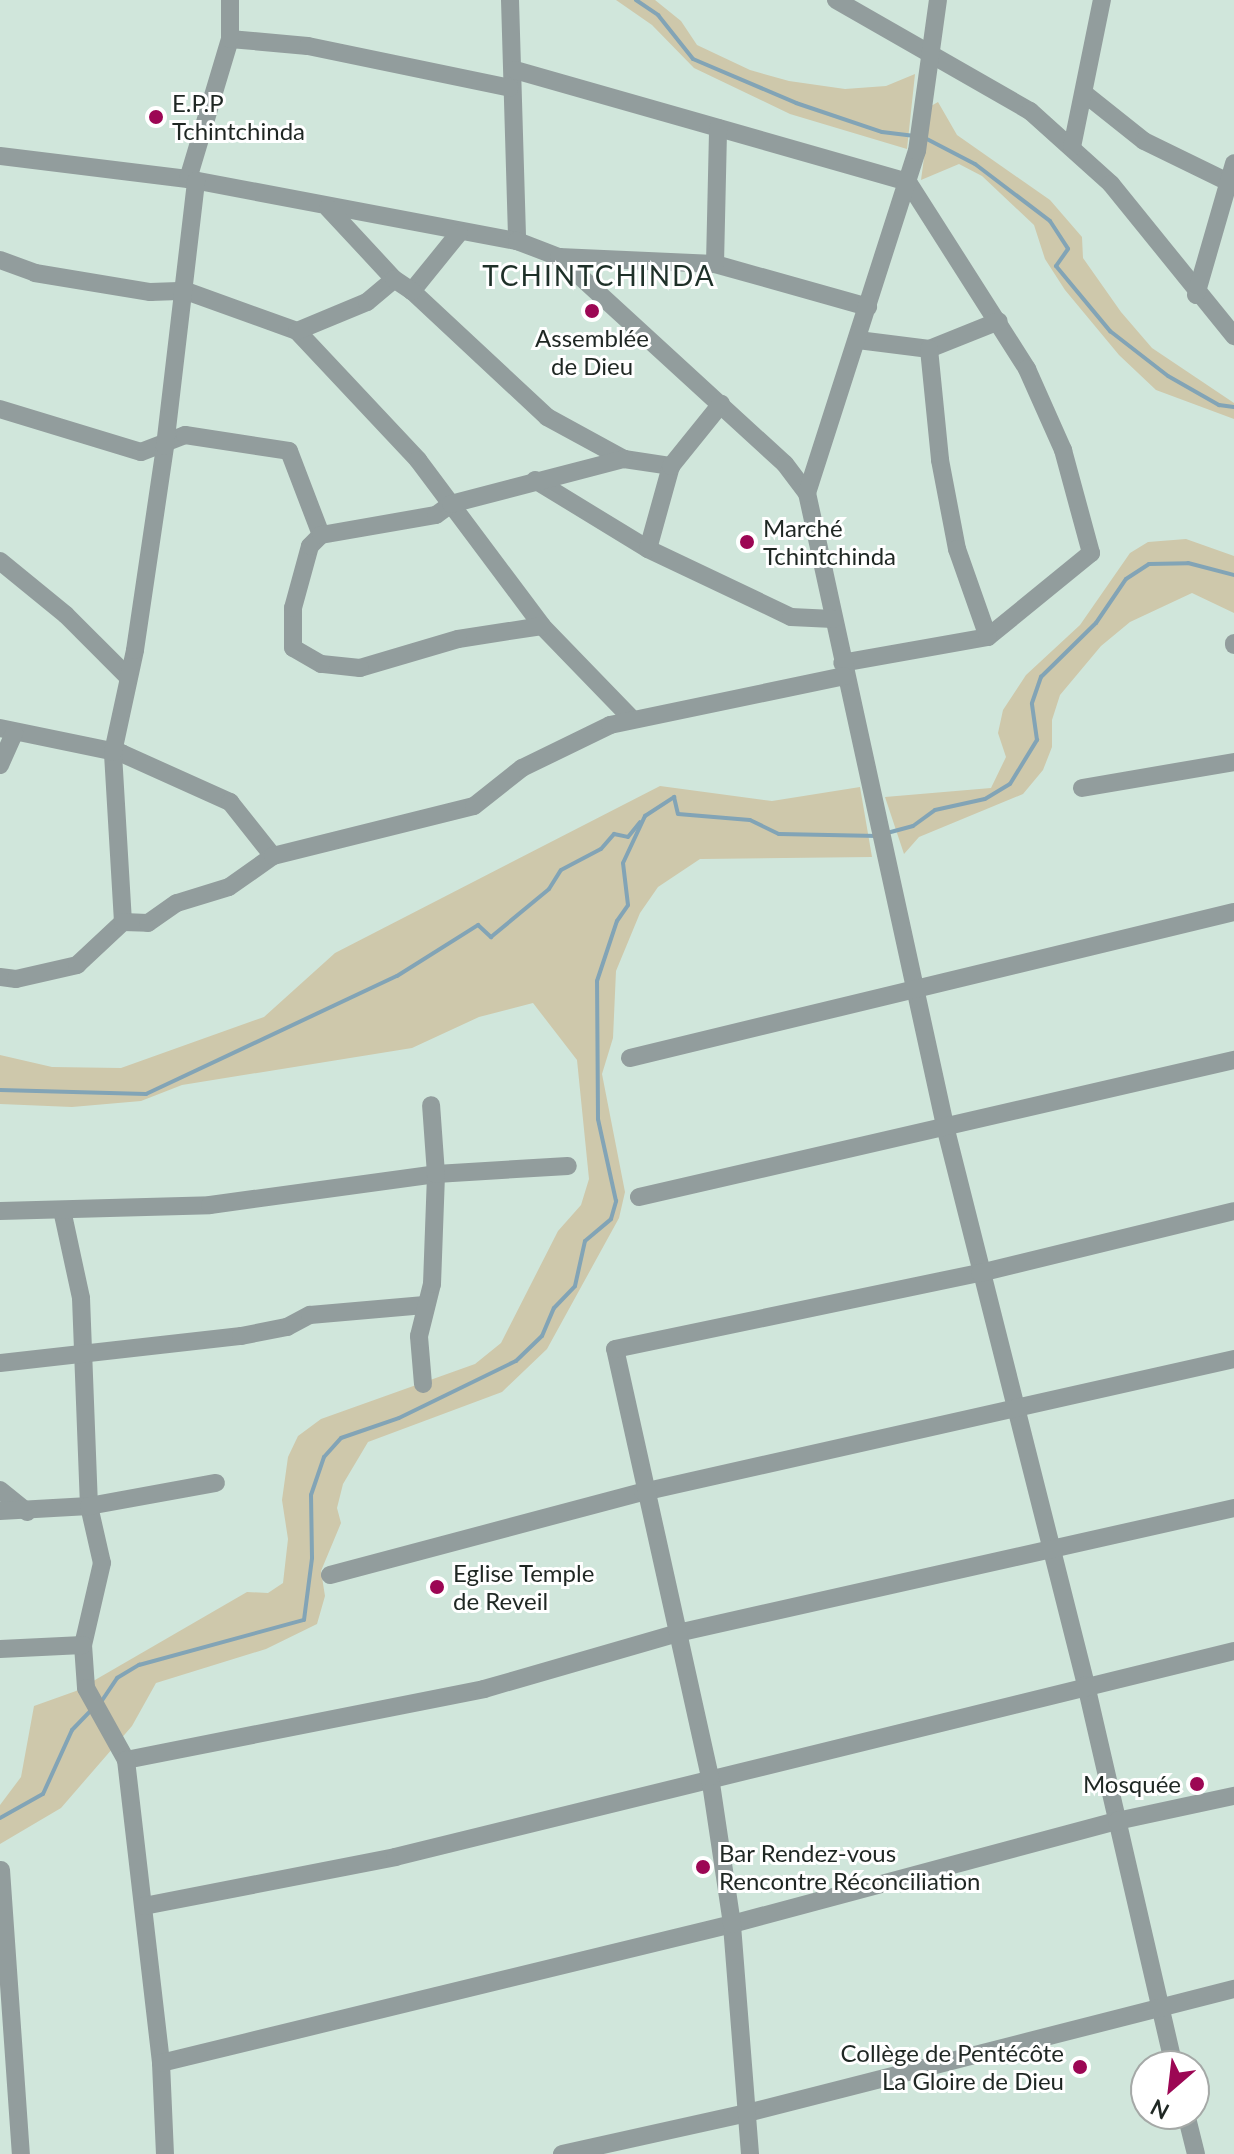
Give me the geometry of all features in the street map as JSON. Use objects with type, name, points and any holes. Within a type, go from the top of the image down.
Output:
[{"type":"street","points":[[123,922],[113,752],[126,675],[135,650],[165,446],[186,291],[192,180],[230,39],[230,0]]},
{"type":"street","points":[[510,0],[515,70],[510,88],[517,241]]},
{"type":"street","points":[[836,0],[927,55],[1030,111],[1111,184],[1196,295],[1234,336]]},
{"type":"street","points":[[807,493],[917,151],[927,55],[938,0]]},
{"type":"street","points":[[1072,147],[1102,0]]},
{"type":"street","points":[[230,39],[308,46],[510,88]]},
{"type":"street","points":[[0,977],[16,979],[77,965],[123,922],[148,923],[177,903],[229,887],[273,856],[474,806],[522,768],[631,718],[988,637],[1091,553],[1063,450],[999,321],[908,182],[515,70]]},
{"type":"street","points":[[1085,94],[1144,141],[1228,182]]},
{"type":"street","points":[[715,264],[718,128]]},
{"type":"street","points":[[0,156],[192,180],[459,233],[517,241],[559,257],[715,264],[868,307]]},
{"type":"street","points":[[1196,295],[1234,163]]},
{"type":"street","points":[[327,207],[394,279],[412,291],[547,417],[624,459],[671,466]]},
{"type":"street","points":[[412,291],[459,233]]},
{"type":"street","points":[[559,257],[785,464],[807,493],[843,670],[889,861],[946,1130],[1049,1551],[1086,1685],[1170,2050]]},
{"type":"street","points":[[0,260],[35,273],[150,292],[186,291],[297,331],[418,460],[542,626],[631,718]]},
{"type":"street","points":[[297,331],[367,302],[394,279]]},
{"type":"street","points":[[858,340],[929,349],[999,321]]},
{"type":"street","points":[[929,349],[940,460],[957,549],[988,637]]},
{"type":"street","points":[[648,549],[671,466],[721,404]]},
{"type":"street","points":[[0,409],[112,447],[141,452],[165,446],[185,435],[289,451],[321,535]]},
{"type":"street","points":[[542,626],[458,639],[360,668],[321,664],[293,648],[293,608],[310,546],[321,535],[436,515],[451,504],[624,459]]},
{"type":"street","points":[[535,480],[648,549],[791,617],[833,619]]},
{"type":"street","points":[[0,561],[66,615],[126,675]]},
{"type":"street","points":[[0,765],[7,730],[113,752],[230,802],[273,856]]},
{"type":"street","points":[[1082,788],[1234,762]]},
{"type":"street","points":[[630,1058],[1234,912]]},
{"type":"street","points":[[639,1197],[946,1130],[1234,1060]]},
{"type":"street","points":[[423,1384],[419,1336],[432,1284],[436,1174],[431,1105]]},
{"type":"street","points":[[0,1211],[210,1205],[436,1174],[568,1166]]},
{"type":"street","points":[[62,1210],[81,1298],[89,1506],[102,1563],[83,1645],[90,1697],[126,1760],[161,2063],[165,2154]]},
{"type":"street","points":[[750,2154],[732,1924],[710,1777],[682,1632],[643,1492],[615,1349],[980,1273],[1234,1211]]},
{"type":"street","points":[[0,1363],[241,1336],[287,1327],[310,1315],[425,1305]]},
{"type":"street","points":[[330,1575],[643,1492],[1234,1359]]},
{"type":"street","points":[[0,1511],[27,1512],[89,1506],[216,1483]]},
{"type":"street","points":[[0,1490],[27,1512]]},
{"type":"street","points":[[126,1760],[484,1689],[682,1632],[1234,1508]]},
{"type":"street","points":[[0,1649],[83,1645]]},
{"type":"street","points":[[144,1906],[395,1857],[710,1777],[971,1719],[1086,1685],[1234,1651]]},
{"type":"street","points":[[161,2063],[732,1924],[1117,1821],[1234,1796]]},
{"type":"street","points":[[1,1870],[5,2002],[21,2154]]},
{"type":"street","points":[[562,2154],[747,2113],[1234,1989]]},
{"type":"street","points":[[1190,2130],[1196,2154]]},
{"type":"shaded area","points":[[616,0],[655,0],[681,21],[697,45],[750,70],[789,81],[845,89],[886,86],[915,74],[907,149],[790,114],[694,68],[652,25]]},
{"type":"shaded area","points":[[938,102],[957,135],[1050,200],[1082,237],[1083,258],[1121,312],[1152,348],[1234,403],[1234,419],[1156,390],[1119,355],[1065,290],[1045,259],[1034,225],[982,176],[959,164],[921,180],[931,106]]},
{"type":"shaded area","points":[[1186,539],[1234,556],[1234,613],[1192,593],[1130,622],[1101,646],[1060,695],[1052,720],[1052,747],[1043,770],[1023,794],[919,837],[904,854],[885,797],[991,788],[1006,757],[998,733],[1003,710],[1026,675],[1080,625],[1130,553],[1148,542]]},
{"type":"shaded area","points":[[660,786],[772,801],[860,787],[872,857],[700,859],[658,887],[640,913],[616,971],[613,1038],[602,1074],[625,1192],[619,1218],[547,1349],[502,1392],[368,1442],[343,1484],[337,1508],[341,1523],[321,1571],[325,1596],[317,1624],[266,1649],[156,1683],[132,1726],[61,1808],[0,1844],[0,1805],[21,1777],[34,1706],[76,1691],[247,1592],[268,1593],[283,1583],[288,1539],[282,1500],[288,1457],[298,1436],[321,1419],[475,1364],[501,1343],[558,1231],[581,1205],[589,1179],[577,1060],[533,1003],[479,1017],[412,1048],[182,1085],[141,1101],[72,1107],[0,1104],[0,1055],[52,1067],[121,1068],[264,1017],[335,953]]},
{"type":"waterway","points":[[636,0],[658,15],[693,59],[796,103],[882,132],[915,136]]},
{"type":"waterway","points":[[923,137],[975,164],[1050,221],[1068,249],[1056,266],[1110,331],[1168,376],[1219,405],[1234,407]]},
{"type":"waterway","points":[[887,833],[913,826],[935,810],[985,799],[1010,784],[1037,740],[1032,703],[1041,677],[1096,623],[1126,579],[1149,564],[1188,563],[1234,575]]},
{"type":"waterway","points":[[101,1702],[117,1678],[139,1665],[304,1620],[312,1558],[311,1495],[324,1457],[341,1438],[399,1418],[516,1361],[542,1336],[554,1308],[575,1286],[585,1241],[611,1219],[616,1201],[598,1119],[597,981],[617,921],[628,905],[623,863],[645,816],[674,797],[678,814],[750,820],[779,834],[878,836]]},
{"type":"waterway","points":[[0,1090],[146,1094],[397,976],[478,925],[491,937],[549,889],[561,870],[601,849],[614,834],[628,837],[640,822]]},
{"type":"waterway","points":[[0,1818],[43,1794],[72,1730],[91,1710]]},
{"type":"place","name":"E.P.P Tchintchinda","points":[[156,117]]},
{"type":"place","name":"Assemblée de Dieu","points":[[592,311]]},
{"type":"place","name":"Marché Tchintchinda","points":[[747,542]]},
{"type":"place","name":"Eglise Temple de Reveil","points":[[437,1587]]},
{"type":"place","name":"Mosquée","points":[[1197,1784]]},
{"type":"place","name":"Bar Rendez-vous Rencontre Réconciliation","points":[[703,1867]]},
{"type":"place","name":"Collège de Pentécôte La Gloire de Dieu","points":[[1080,2067]]},
{"type":"district","name":"TCHINTCHINDA","points":[[599,275]]}]
